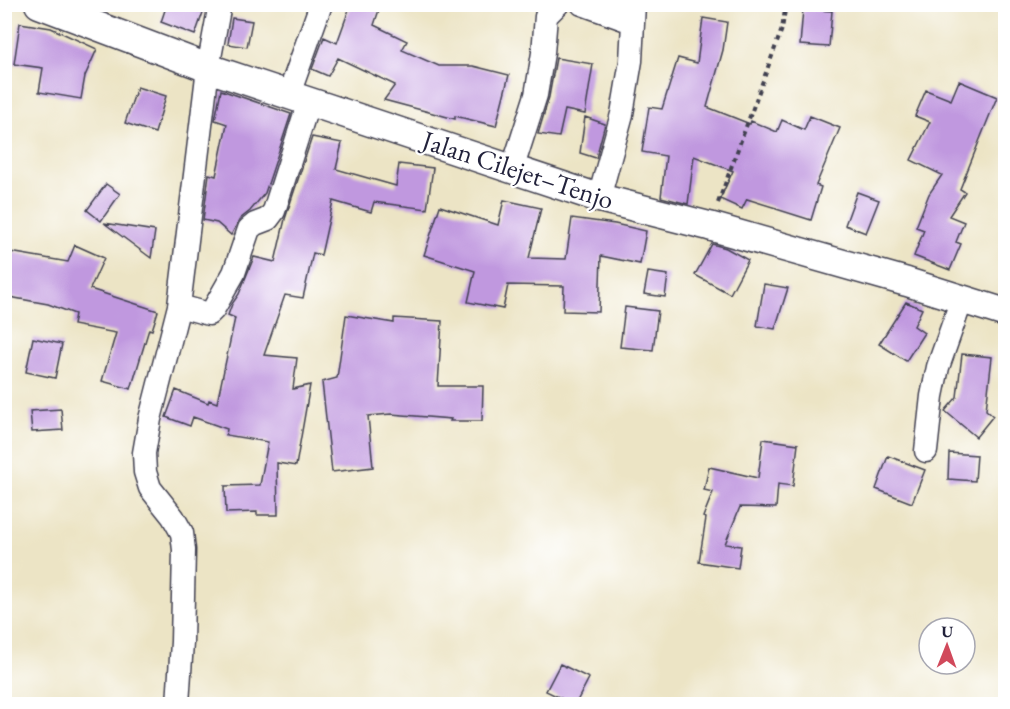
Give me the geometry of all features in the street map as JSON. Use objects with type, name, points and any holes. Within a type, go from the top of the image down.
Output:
[{"type":"main road","name":"Jalan Cilejet–Tenjo","points":[[39,4],[208,68],[598,198],[710,226],[907,282],[1005,313]]},
{"type":"street","points":[[178,705],[182,642],[182,533],[173,517],[150,488],[145,472],[144,453],[150,419],[179,306],[208,68],[220,4]]},
{"type":"street","points":[[179,306],[209,315],[234,273],[249,229],[268,219],[274,211],[321,4]]},
{"type":"street","points":[[512,170],[536,95],[546,16],[558,4]]},
{"type":"street","points":[[582,4],[633,13],[631,62],[622,114],[598,198]]},
{"type":"street","points":[[926,451],[932,396],[938,367],[962,300]]},
{"type":"path","points":[[710,226],[782,29],[786,4]]},
{"type":"building","points":[[167,4],[206,4],[195,35],[161,22]]},
{"type":"building","points":[[351,4],[381,4],[374,25],[407,41],[402,50],[439,66],[473,66],[509,75],[496,126],[455,116],[455,119],[384,100],[395,85],[338,58],[328,76],[312,69],[324,37],[337,43]]},
{"type":"building","points":[[803,9],[832,11],[829,47],[800,45]]},
{"type":"building","points":[[232,18],[252,21],[247,47],[228,44]]},
{"type":"building","points":[[703,18],[727,22],[723,50],[707,107],[777,132],[782,120],[804,130],[810,116],[840,128],[816,185],[821,187],[811,220],[747,199],[742,209],[720,199],[733,171],[694,156],[688,204],[661,197],[666,156],[642,152],[649,107],[662,109],[678,58],[697,63]]},
{"type":"building","points":[[20,23],[51,28],[97,49],[85,76],[81,99],[39,92],[43,68],[14,64]]},
{"type":"building","points":[[556,58],[593,64],[585,114],[565,110],[559,137],[538,134],[549,97]]},
{"type":"building","points":[[959,81],[997,97],[960,189],[965,192],[949,216],[964,222],[956,242],[961,244],[950,270],[914,256],[924,230],[916,227],[929,194],[942,175],[911,160],[930,122],[915,116],[926,90],[951,100]]},
{"type":"building","points":[[137,87],[166,96],[155,133],[125,123]]},
{"type":"building","points":[[221,90],[291,114],[265,193],[240,219],[231,235],[217,223],[203,220],[209,174],[216,176],[227,124],[215,120]]},
{"type":"building","points":[[585,117],[605,124],[596,158],[580,153]]},
{"type":"building","points":[[312,137],[342,143],[336,169],[396,186],[399,164],[433,168],[427,209],[374,202],[371,212],[333,201],[321,255],[313,253],[303,298],[285,295],[264,355],[297,358],[293,389],[310,385],[296,466],[277,463],[278,515],[257,515],[257,512],[226,513],[225,486],[260,485],[268,442],[226,435],[227,429],[193,417],[190,426],[166,417],[176,390],[208,403],[209,400],[217,403],[235,318],[228,315],[254,257],[275,262],[285,219]]},
{"type":"building","points":[[106,184],[120,194],[101,221],[87,210]]},
{"type":"building","points":[[857,192],[879,200],[866,233],[845,225]]},
{"type":"building","points":[[504,200],[541,208],[529,258],[566,259],[572,218],[646,231],[640,264],[601,256],[599,312],[563,311],[564,286],[508,285],[503,309],[468,302],[475,271],[424,255],[440,206],[498,225]]},
{"type":"building","points":[[104,223],[155,231],[151,258]]},
{"type":"building","points":[[712,244],[726,248],[748,260],[730,294],[695,275]]},
{"type":"building","points":[[75,245],[104,258],[90,289],[158,311],[152,330],[149,329],[131,389],[102,381],[116,333],[73,325],[75,314],[48,304],[4,296],[4,251],[68,262]]},
{"type":"building","points":[[648,272],[668,275],[665,297],[644,294]]},
{"type":"building","points":[[764,284],[788,288],[775,329],[757,326]]},
{"type":"building","points":[[906,302],[922,309],[914,326],[924,333],[906,361],[879,344]]},
{"type":"building","points":[[625,307],[658,311],[653,350],[620,347]]},
{"type":"building","points":[[346,315],[394,323],[394,318],[442,321],[438,386],[483,386],[482,421],[450,421],[451,419],[391,414],[368,416],[373,467],[332,472],[322,382],[337,378]]},
{"type":"building","points":[[33,338],[62,344],[55,378],[26,372]]},
{"type":"building","points":[[962,354],[992,357],[986,410],[993,416],[976,437],[945,411],[957,397]]},
{"type":"building","points":[[61,409],[63,430],[32,432],[30,411]]},
{"type":"building","points":[[763,439],[798,444],[793,486],[778,484],[776,508],[740,507],[725,544],[741,546],[738,568],[699,562],[706,518],[703,517],[713,492],[704,490],[709,467],[758,478]]},
{"type":"building","points":[[949,453],[977,455],[975,481],[948,479]]},
{"type":"building","points":[[888,456],[925,470],[912,503],[876,489]]},
{"type":"building","points":[[560,664],[589,678],[575,705],[546,691]]}]
